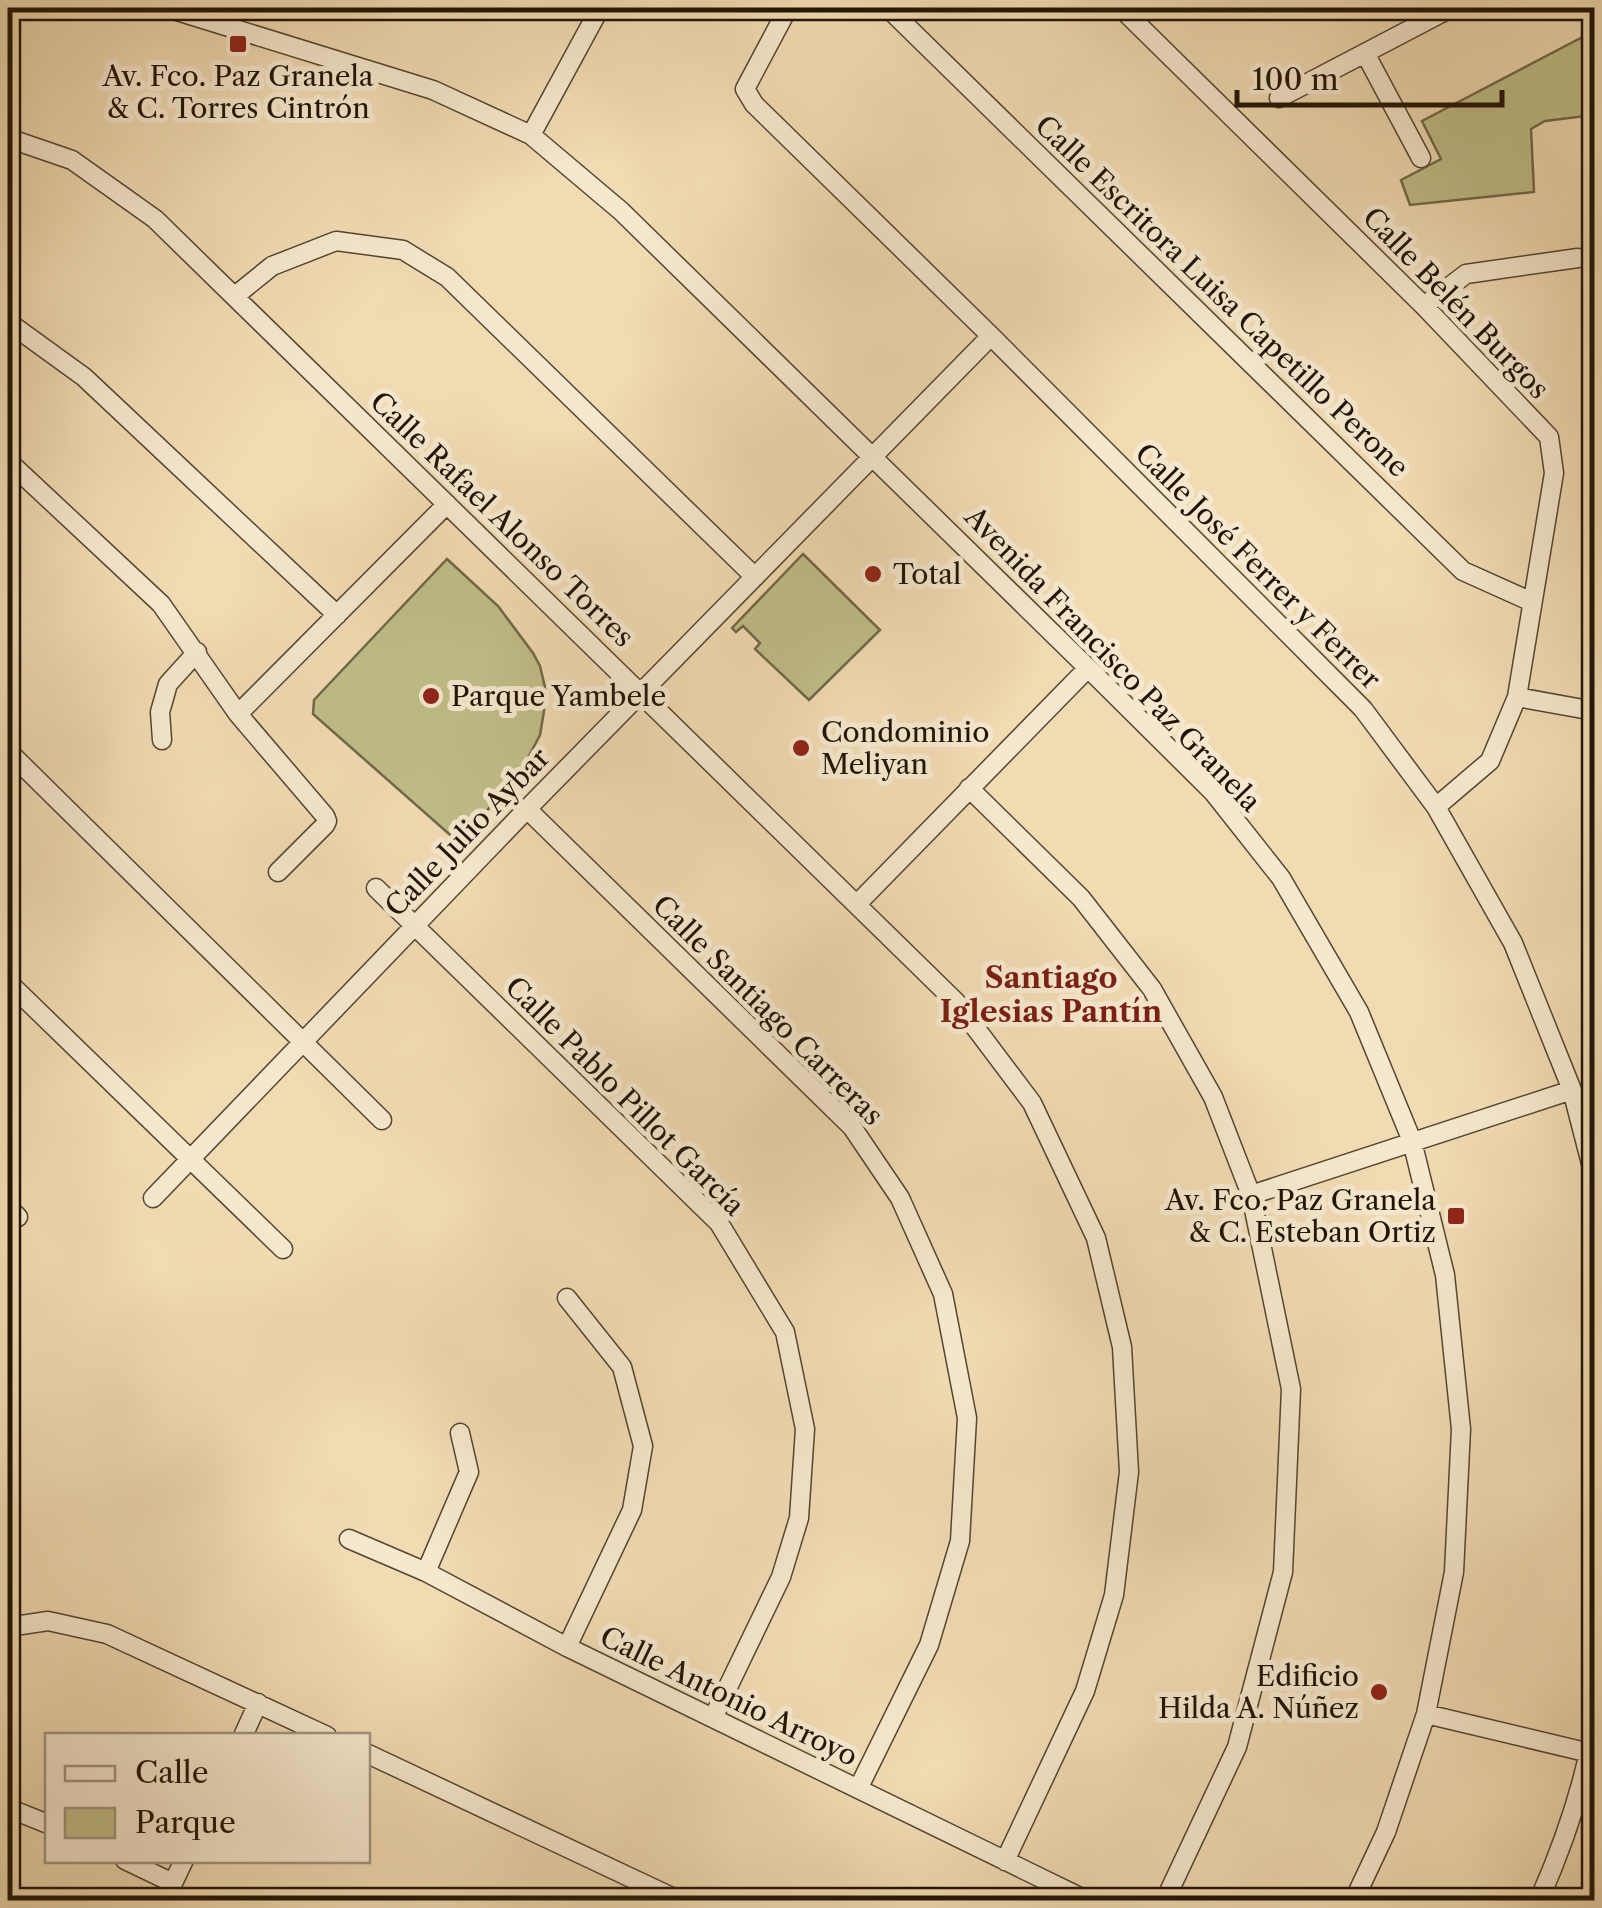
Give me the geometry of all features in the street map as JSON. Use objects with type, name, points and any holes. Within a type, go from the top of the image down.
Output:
[{"type":"street","name":"Avenida Francisco Paz Granela","points":[[173,8],[433,90],[531,135],[621,210],[1088,668],[1212,792],[1280,878],[1359,1012],[1412,1141],[1446,1276],[1461,1429],[1454,1572],[1426,1714],[1386,1832],[1354,1900]]},
{"type":"street","points":[[531,135],[600,8]]},
{"type":"street","name":"Calle José Ferrer y Ferrer","points":[[788,8],[745,89],[754,104],[1363,710],[1436,807],[1513,943],[1572,1090],[1594,1175]]},
{"type":"street","name":"Calle Escritora Luisa Capetillo Perone","points":[[888,8],[1463,571],[1532,602]]},
{"type":"street","name":"Calle Belén Burgos","points":[[1121,8],[1424,306],[1549,438],[1554,473],[1518,697],[1490,761],[1436,807]]},
{"type":"street","points":[[1279,98],[1452,8]]},
{"type":"street","points":[[1365,52],[1421,158]]},
{"type":"street","name":"Calle Rafael Alonso Torres","points":[[8,138],[72,160],[155,219],[956,1002],[1032,1103],[1096,1238],[1122,1346],[1129,1472],[1114,1596],[1085,1691],[1005,1861]]},
{"type":"street","points":[[235,296],[272,266],[336,242],[403,250],[448,277],[755,577]]},
{"type":"street","points":[[1424,306],[1466,274],[1578,258]]},
{"type":"street","points":[[8,322],[84,377],[337,615]]},
{"type":"street","name":"Calle Julio Aybar","points":[[153,1198],[991,336]]},
{"type":"street","points":[[8,461],[161,604],[238,714],[328,821],[278,872]]},
{"type":"street","points":[[238,714],[447,504]]},
{"type":"street","points":[[162,740],[160,712],[168,684],[197,652]]},
{"type":"street","points":[[857,904],[1088,668]]},
{"type":"street","points":[[1518,697],[1594,711]]},
{"type":"street","points":[[8,751],[382,1120]]},
{"type":"street","points":[[969,788],[1081,898],[1152,989],[1213,1097],[1252,1195],[1290,1389],[1284,1572],[1238,1747],[1165,1900]]},
{"type":"street","name":"Calle Santiago Carreras","points":[[528,809],[852,1128],[900,1198],[943,1294],[967,1418],[960,1541],[929,1645],[858,1789]]},
{"type":"street","name":"Calle Pablo Pillot García","points":[[376,888],[719,1222],[785,1332],[805,1429],[799,1518],[781,1577],[713,1718]]},
{"type":"street","points":[[8,982],[282,1249]]},
{"type":"street","points":[[1252,1195],[1572,1090]]},
{"type":"street","points":[[567,1298],[622,1367],[642,1446],[632,1510],[567,1647]]},
{"type":"street","points":[[426,1572],[469,1472],[460,1433]]},
{"type":"street","name":"Calle Antonio Arroyo","points":[[350,1539],[426,1572],[567,1647],[1086,1900]]},
{"type":"street","points":[[8,1626],[48,1621],[107,1634],[321,1733]]},
{"type":"street","points":[[244,1733],[258,1703]]},
{"type":"street","points":[[1426,1714],[1592,1753]]},
{"type":"street","points":[[1539,1900],[1556,1864],[1592,1753],[1594,1728]]},
{"type":"street","points":[[370,1755],[678,1900]]},
{"type":"street","points":[[8,1808],[45,1823]]},
{"type":"street","points":[[131,1863],[173,1883]]},
{"type":"street","points":[[165,1900],[183,1863]]},
{"type":"green space","points":[[1594,31],[1594,115],[1545,121],[1531,129],[1534,192],[1410,205],[1401,180],[1441,159],[1422,121]]},
{"type":"green space","points":[[803,554],[880,630],[809,700],[755,649],[760,643],[743,626],[736,632],[732,628]]},
{"type":"green space","name":"Parque Yambele","points":[[447,559],[498,606],[533,653],[545,687],[540,735],[513,784],[457,841],[313,714],[314,700]]},
{"type":"place","name":"Av. Fco. Paz Granela & C. Torres Cintrón","points":[[238,44]]},
{"type":"place","name":"Total","points":[[873,574]]},
{"type":"place","name":"Parque Yambele","points":[[431,696]]},
{"type":"place","name":"Condominio Meliyan","points":[[801,748]]},
{"type":"place","name":"Av. Fco. Paz Granela & C. Esteban Ortiz","points":[[1456,1216]]},
{"type":"place","name":"Edificio Hilda A. Núñez","points":[[1379,1692]]},
{"type":"district","name":"Santiago Iglesias Pantín","points":[[1051,994]]}]
